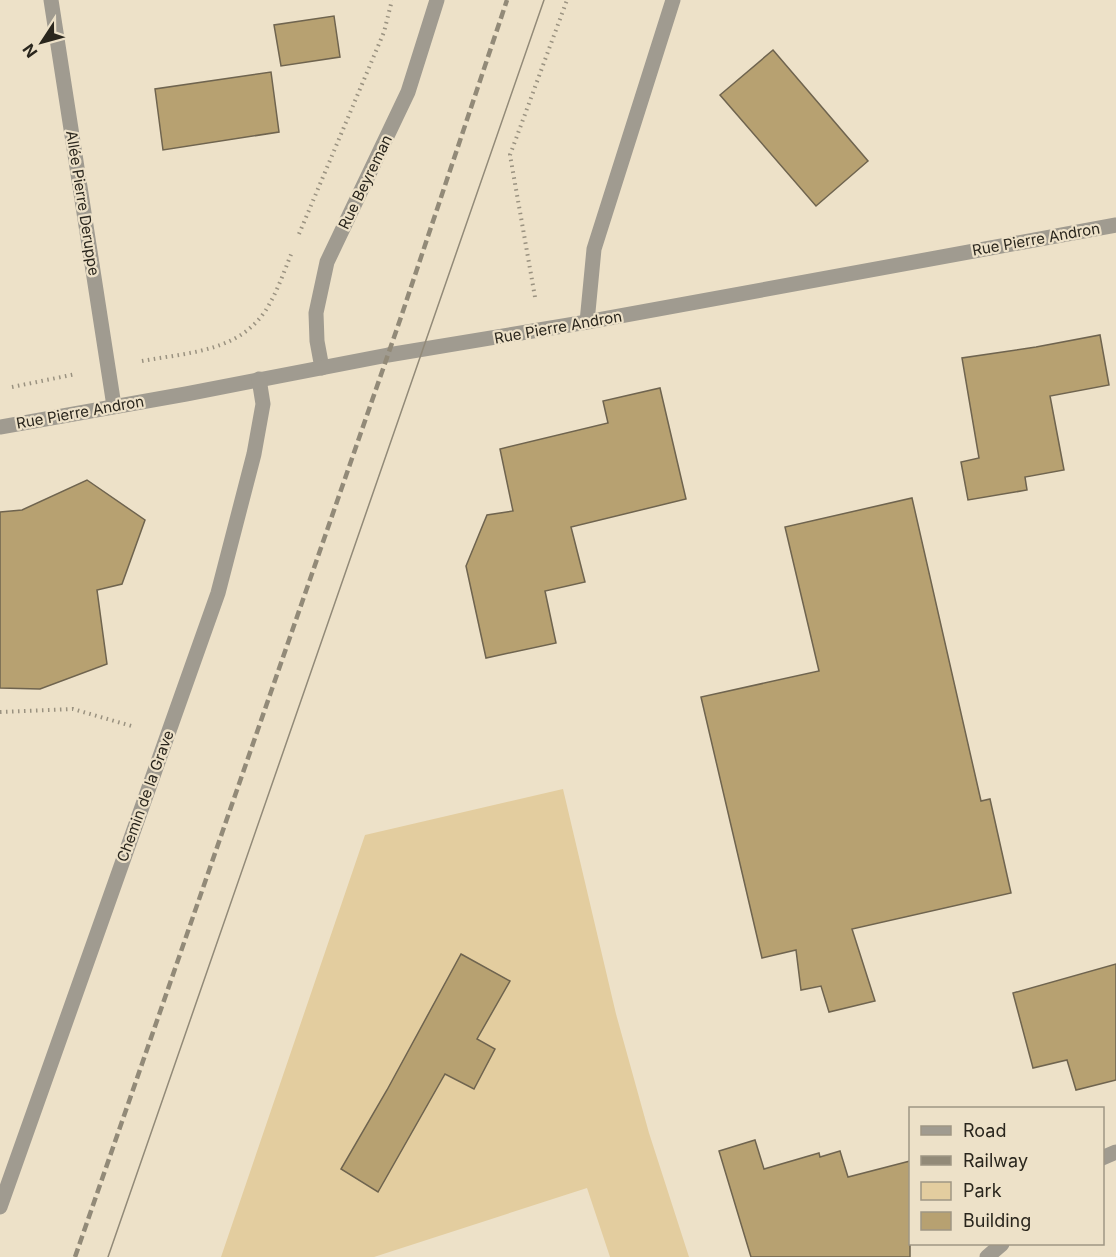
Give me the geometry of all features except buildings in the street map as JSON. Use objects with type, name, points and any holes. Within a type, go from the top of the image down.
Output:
[{"type":"street","name":"Allée Pierre Deruppe","points":[[51,0],[114,406]]},
{"type":"street","name":"Rue Beyreman","points":[[322,368],[317,341],[316,313],[327,262],[408,92],[437,0]]},
{"type":"street","points":[[587,322],[594,249],[673,0]]},
{"type":"street","name":"Rue Pierre Andron","points":[[0,427],[388,354],[587,322],[1116,225]]},
{"type":"street","name":"Chemin de la Grave","points":[[0,1207],[218,593],[254,454],[263,404],[259,379]]},
{"type":"street","points":[[987,1257],[1001,1245]]},
{"type":"path","points":[[297,239],[384,32],[392,0]]},
{"type":"path","points":[[541,330],[510,155],[567,0]]},
{"type":"path","points":[[220,347],[248,332],[270,304],[293,250]]},
{"type":"path","points":[[0,712],[73,710],[166,737]]},
{"type":"green space","points":[[563,789],[616,1014],[649,1133],[689,1257],[610,1257],[587,1188],[374,1257],[221,1257],[365,835]]},
{"type":"tram line","points":[[108,1257],[544,0]]},
{"type":"railway","points":[[75,1257],[401,317],[507,0]]}]
